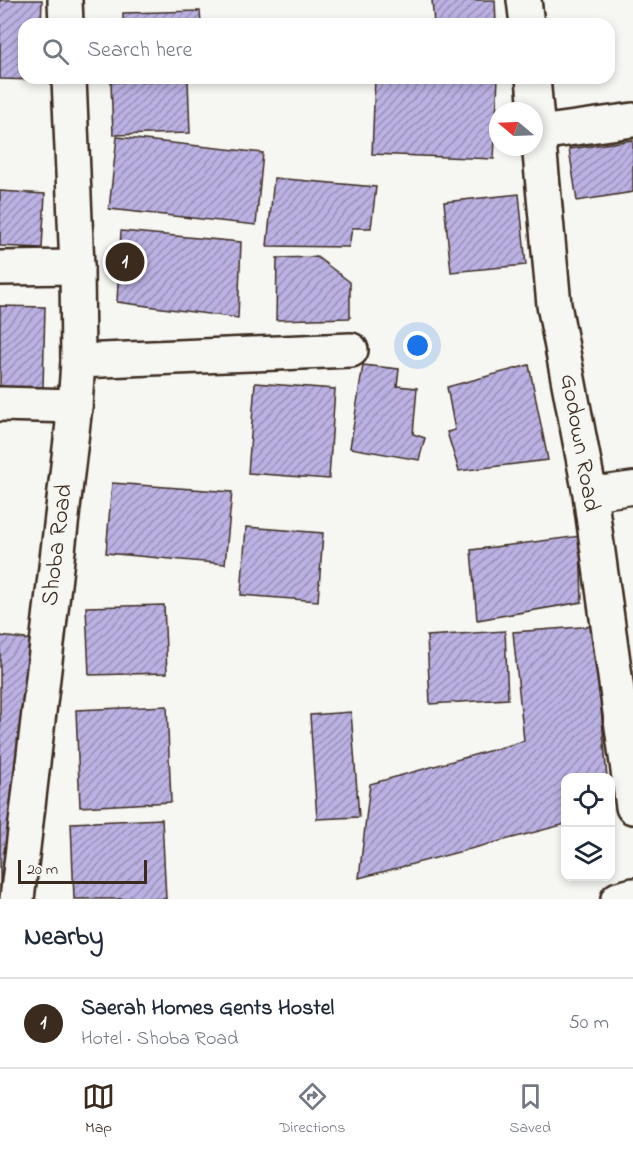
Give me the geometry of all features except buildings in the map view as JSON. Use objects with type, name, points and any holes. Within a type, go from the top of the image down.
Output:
[{"type":"street","points":[[65,0],[66,18]]},
{"type":"street","points":[[524,0],[526,18]]},
{"type":"street","name":"Shoba Road","points":[[17,899],[75,406],[78,361],[77,267],[69,84]]},
{"type":"street","name":"Godown Road","points":[[534,84],[536,102]]},
{"type":"street","points":[[543,132],[633,120]]},
{"type":"street","name":"Godown Road","points":[[541,156],[554,305],[590,494],[633,807]]},
{"type":"street","points":[[0,268],[77,267]]},
{"type":"street","points":[[78,361],[351,350]]},
{"type":"street","points":[[0,404],[75,406]]},
{"type":"street","points":[[590,494],[633,488]]},
{"type":"street","points":[[618,899],[633,895]]},
{"type":"place","name":"Saerah Homes Gents Hostel","points":[[125,262]]}]
